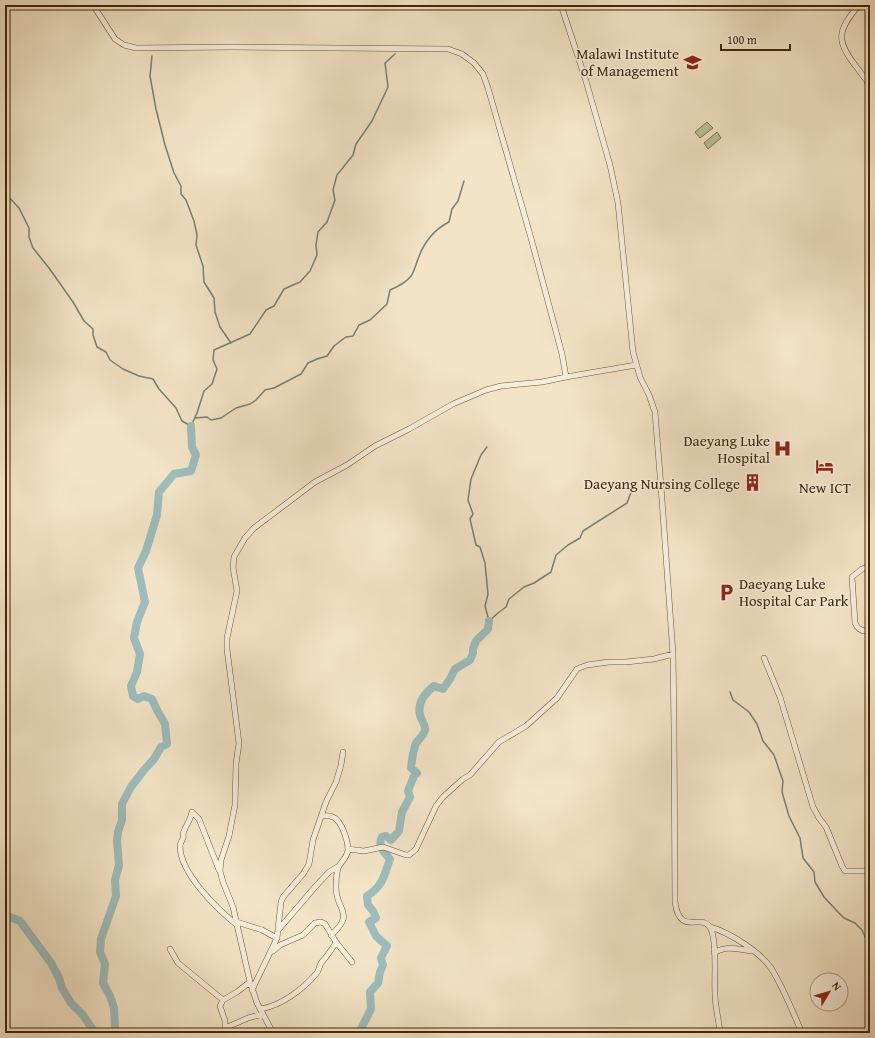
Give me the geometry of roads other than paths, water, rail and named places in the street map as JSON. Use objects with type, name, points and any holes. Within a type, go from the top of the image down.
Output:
[{"type":"street","points":[[93,5],[115,39],[124,45],[136,48],[418,48],[448,49],[456,51],[468,58],[483,74],[490,95],[539,268],[562,354],[566,377]]},
{"type":"street","points":[[561,5],[586,81],[610,165],[618,203],[633,352],[640,377],[653,404],[655,412],[673,654],[676,911],[678,916],[684,921],[701,922],[710,927],[724,931],[754,951],[770,967],[790,1004],[802,1033]]},
{"type":"street","points":[[860,5],[846,22],[842,32],[842,42],[846,53],[870,87]]},
{"type":"street","points":[[220,871],[221,860],[229,836],[235,804],[236,764],[239,743],[227,649],[237,591],[233,573],[233,561],[245,538],[254,528],[315,482],[347,465],[375,446],[409,430],[453,404],[486,390],[501,386],[542,382],[636,365]]},
{"type":"street","points":[[870,566],[862,568],[852,576],[855,623],[860,630],[870,631]]},
{"type":"street","points":[[348,849],[364,852],[383,847],[409,855],[418,845],[436,806],[443,797],[463,779],[470,775],[500,742],[526,726],[553,702],[577,669],[587,665],[654,659],[673,654]]},
{"type":"street","points":[[764,658],[780,697],[813,807],[826,827],[842,866],[845,871],[870,871]]},
{"type":"street","points":[[252,990],[277,938],[281,902],[307,870],[313,840],[329,794],[336,782],[343,752]]},
{"type":"street","points":[[273,1033],[252,990],[237,924],[231,900],[199,819],[192,812],[191,820],[183,832],[183,838],[180,845],[183,864],[215,905],[237,924],[262,930],[277,938]]},
{"type":"street","points":[[279,930],[329,872],[344,861],[348,849],[344,834],[337,819],[333,816],[321,816]]},
{"type":"street","points":[[331,935],[342,923],[343,918],[342,907],[338,900],[336,889],[339,866]]},
{"type":"street","points":[[271,953],[280,944],[303,935],[315,923],[321,922],[325,924],[331,935],[352,962]]},
{"type":"street","points":[[710,927],[713,938],[715,995],[720,1033]]},
{"type":"street","points":[[224,1031],[243,1020],[276,1005],[301,989],[317,973],[320,965],[336,942]]},
{"type":"street","points":[[714,953],[730,948],[754,951]]},
{"type":"street","points":[[170,949],[178,963],[223,1000]]},
{"type":"street","points":[[224,1031],[225,1021],[220,1006],[223,1000],[250,982]]},
{"type":"waterway","points":[[5,193],[19,208],[29,228],[29,237],[33,248],[73,302],[84,321],[93,329],[93,335],[97,347],[106,352],[110,360],[123,369],[139,376],[153,379],[159,389],[176,408],[182,421],[191,426],[204,391],[212,384],[217,369],[213,360],[214,350],[250,334],[266,310],[274,306],[284,289],[300,282],[310,271],[317,255],[316,245],[318,232],[327,222],[335,200],[333,190],[337,175],[353,155],[356,144],[372,121],[388,87],[385,63],[395,54]]},
{"type":"waterway","points":[[152,56],[150,76],[165,145],[174,173],[181,186],[181,194],[186,200],[194,221],[197,235],[196,245],[203,266],[204,282],[214,298],[215,312],[220,327],[231,343]]},
{"type":"waterway","points":[[195,418],[207,417],[211,420],[221,418],[236,408],[250,404],[265,390],[274,388],[301,374],[308,363],[327,356],[334,346],[346,337],[353,336],[359,325],[370,320],[387,304],[390,290],[404,283],[411,276],[426,242],[438,229],[449,222],[452,209],[458,201],[464,181]]},
{"type":"waterway","points":[[117,1033],[115,1027],[114,1008],[103,983],[105,964],[100,952],[101,939],[116,896],[115,880],[119,865],[117,841],[122,820],[122,804],[131,787],[154,759],[161,747],[167,744],[165,724],[152,699],[144,696],[138,699],[133,696],[131,686],[137,672],[140,654],[134,638],[137,622],[145,602],[138,568],[146,551],[157,515],[159,492],[174,474],[191,471],[196,455],[192,447],[191,426]]},
{"type":"waterway","points":[[487,447],[481,455],[471,479],[468,500],[473,514],[470,519],[476,545],[480,547],[485,563],[488,594],[485,606],[489,621],[506,607],[509,599],[524,587],[534,583],[551,572],[556,555],[568,545],[580,538],[583,531],[627,503],[633,487]]},
{"type":"waterway","points":[[362,1033],[361,1029],[371,1009],[370,992],[378,983],[383,965],[381,958],[387,946],[376,936],[369,922],[376,918],[368,905],[367,896],[380,884],[390,859],[382,849],[380,843],[382,837],[386,836],[391,840],[399,831],[402,812],[410,797],[408,791],[414,776],[417,773],[411,768],[416,743],[423,735],[425,730],[419,710],[422,698],[434,686],[443,689],[455,669],[470,660],[476,641],[488,629],[489,621]]},
{"type":"waterway","points":[[730,692],[733,700],[749,712],[757,724],[763,741],[774,755],[783,781],[782,792],[789,816],[800,838],[803,858],[814,872],[815,882],[824,897],[837,911],[844,918],[855,923],[862,930],[870,948]]},
{"type":"waterway","points":[[5,915],[20,921],[51,963],[59,978],[62,988],[71,1003],[83,1015],[95,1033]]},
{"type":"place","name":"Malawi Institute of Management","points":[[692,62]]},
{"type":"place","name":"Daeyang Luke Hospital","points":[[783,449]]},
{"type":"place","name":"New ICT","points":[[825,466]]},
{"type":"place","name":"Daeyang Nursing College","points":[[753,483]]},
{"type":"place","name":"Daeyang Luke Hospital Car Park","points":[[726,592]]}]
